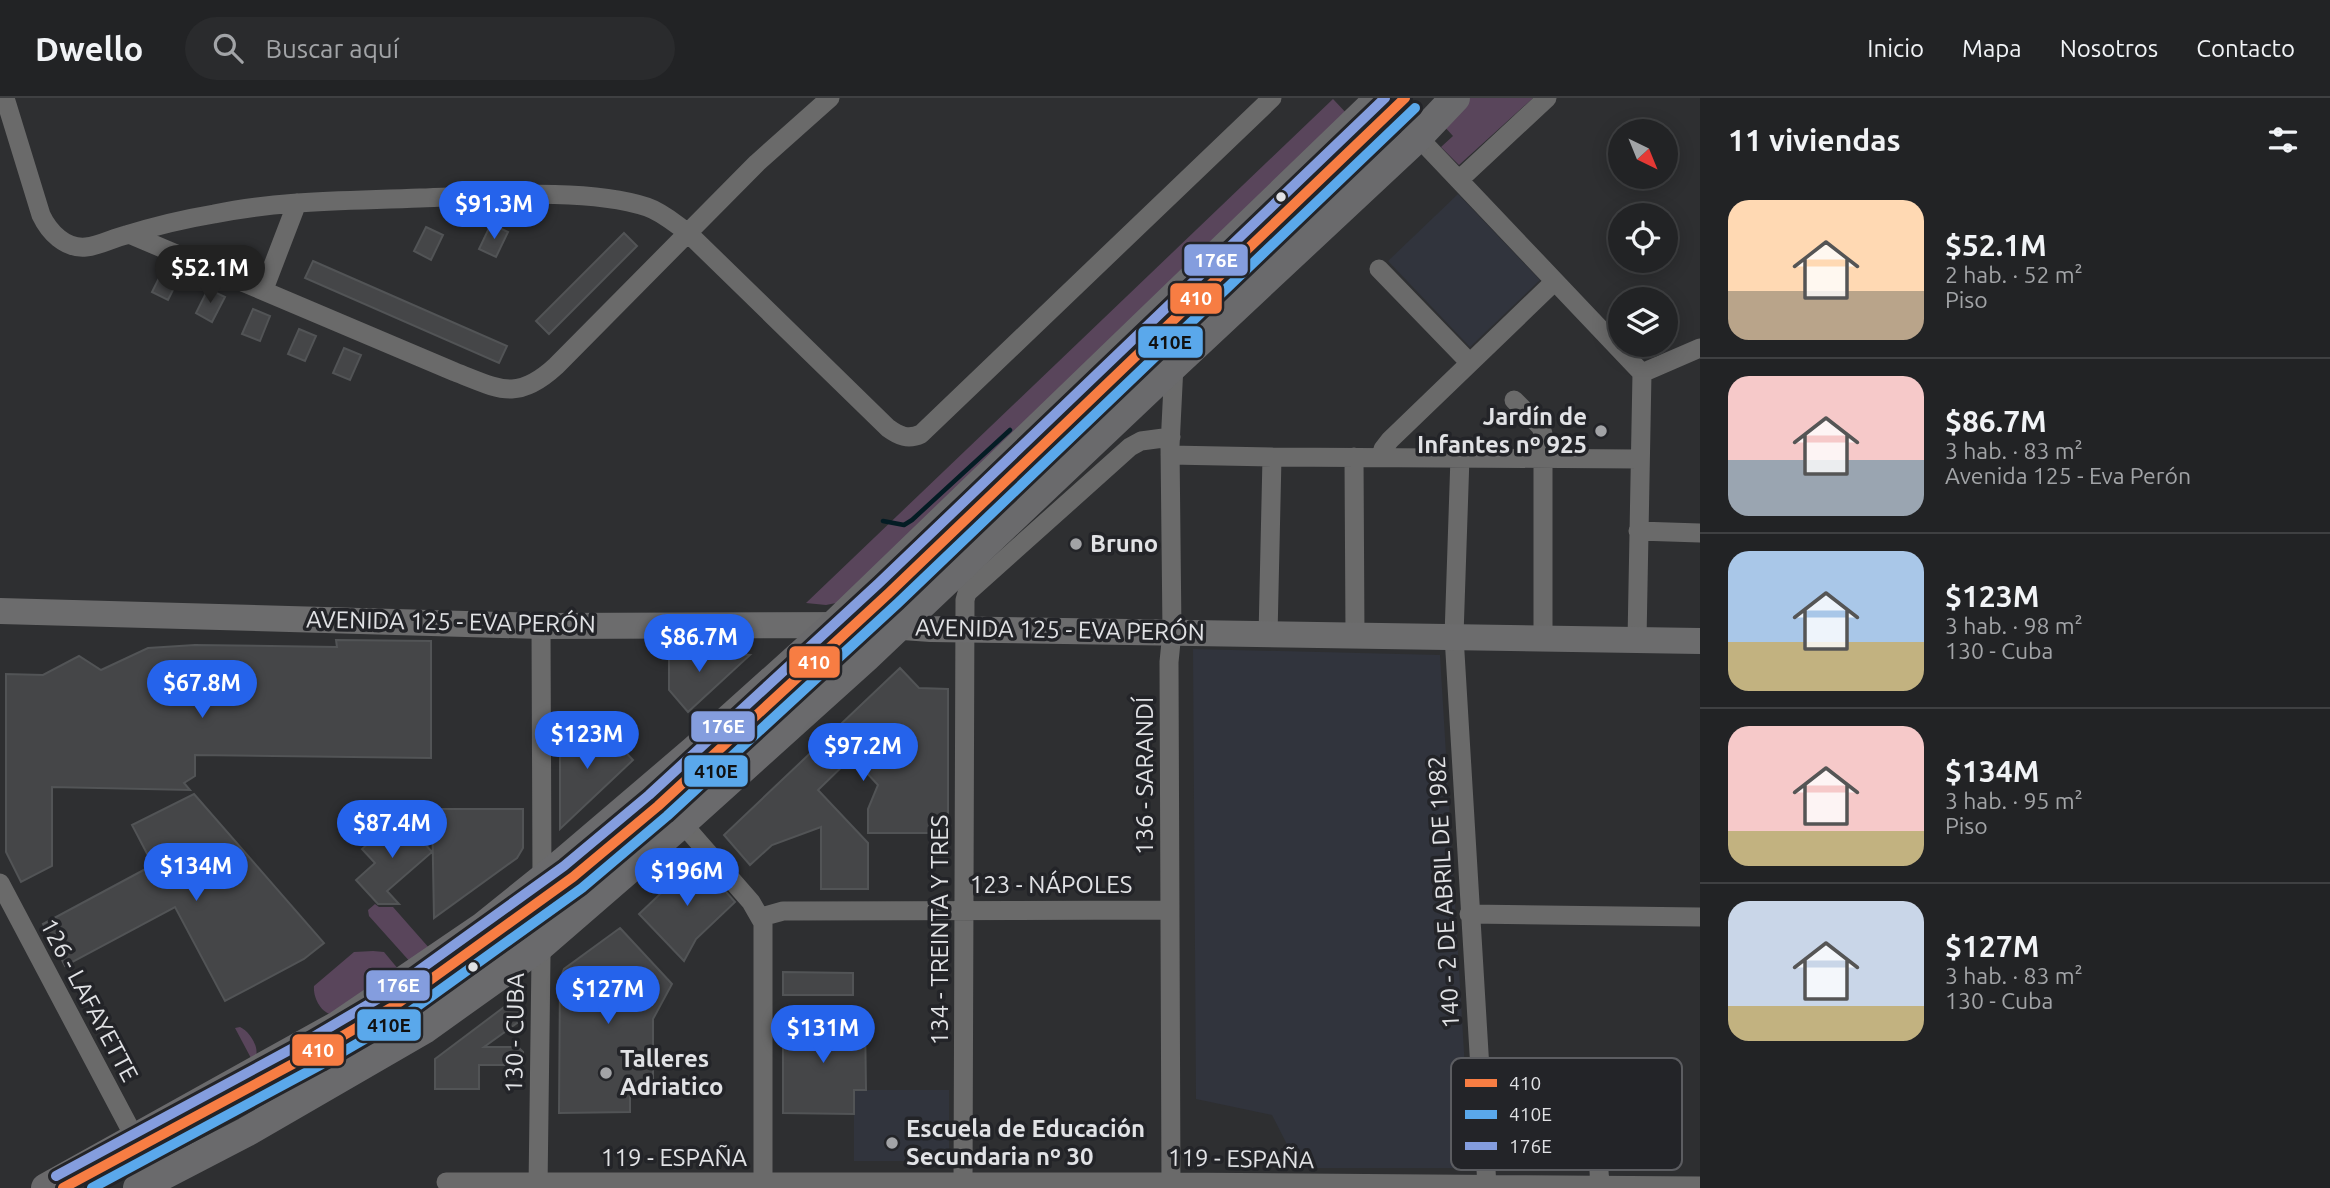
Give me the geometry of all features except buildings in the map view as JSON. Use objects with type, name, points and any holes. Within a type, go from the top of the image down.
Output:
[{"type":"main road","points":[[46,1188],[339,1025],[437,960],[542,880],[695,750],[833,626],[1382,98]]},
{"type":"main road","points":[[138,1188],[246,1132],[415,1035],[540,946],[682,823],[900,626],[1418,138],[1455,98]]},
{"type":"main road","name":"AVENIDA 125 - EVA PERÓN","points":[[0,611],[541,626],[900,626],[966,630],[1268,636],[1454,636],[1700,641]]},
{"type":"street","points":[[5,98],[46,226],[62,241],[71,245],[85,247],[217,213],[297,203],[561,195],[602,198],[646,207],[687,232],[888,428],[900,436],[915,437],[1272,98]]},
{"type":"street","points":[[129,234],[455,372],[497,388],[525,388],[544,377],[757,163],[830,98]]},
{"type":"street","points":[[1382,98],[1642,373],[1637,640]]},
{"type":"street","points":[[1459,180],[1547,98]]},
{"type":"street","points":[[264,289],[297,203]]},
{"type":"street","points":[[1379,269],[1469,362]]},
{"type":"street","points":[[1382,457],[1383,449],[1390,440],[1554,282]]},
{"type":"street","points":[[1642,373],[1700,348]]},
{"type":"street","name":"136 - SARANDÍ","points":[[1171,1185],[1169,662],[1172,632],[1170,446],[1174,365]]},
{"type":"street","points":[[1514,400],[1541,427],[1545,458],[1543,638]]},
{"type":"street","name":"134 - TREINTA Y TRES","points":[[963,1185],[967,593],[1130,447],[1141,441],[1272,457],[1639,459]]},
{"type":"street","points":[[1268,636],[1272,457]]},
{"type":"street","points":[[1354,457],[1355,636]]},
{"type":"street","name":"140 - 2 DE ABRIL DE 1982","points":[[1460,457],[1454,636],[1479,1058]]},
{"type":"street","points":[[1639,531],[1700,533]]},
{"type":"street","name":"130 - CUBA","points":[[538,1186],[542,880],[541,626]]},
{"type":"street","points":[[682,823],[761,917],[763,1185]]},
{"type":"street","name":"126 - LAFAYETTE","points":[[0,883],[136,1140]]},
{"type":"street","name":"123 - NÁPOLES","points":[[761,917],[783,911],[1170,909]]},
{"type":"street","points":[[1469,914],[1700,917]]},
{"type":"street","name":"140 - 2 DE ABRIL DE 1982","points":[[1486,1170],[1487,1186]]},
{"type":"street","name":"119 - ESPAÑA","points":[[446,1182],[538,1186],[1700,1186]]},
{"type":"shaded area","points":[[1470,98],[1533,98],[1459,165],[1441,147],[1453,136],[1443,125]]},
{"type":"shaded area","points":[[1333,99],[1349,116],[841,602],[826,605],[806,603]]},
{"type":"shaded area","points":[[1458,194],[1540,280],[1470,347],[1388,261]]},
{"type":"shaded area","points":[[1193,649],[1440,655],[1464,1058],[1451,1058],[1451,1168],[1299,1168],[1272,1115],[1196,1099]]},
{"type":"shaded area","points":[[375,904],[379,907],[393,907],[430,949],[412,964],[369,916],[368,910]]},
{"type":"shaded area","points":[[354,952],[384,952],[399,970],[333,1015],[321,1008],[316,1000],[314,986]]},
{"type":"shaded area","points":[[240,1027],[255,1043],[257,1052],[252,1060],[235,1028]]},
{"type":"shaded area","points":[[854,1090],[949,1090],[949,1161],[854,1161]]},
{"type":"waterway","points":[[883,521],[904,525],[912,520],[1010,430]]},
{"type":"transit line","name":"176E","points":[[56,1176],[308,1040],[386,994],[564,866],[649,795],[879,583],[1385,98]]},
{"type":"transit line","name":"410","points":[[63,1188],[315,1052],[394,1006],[573,877],[658,806],[889,593],[1405,98]]},
{"type":"transit line","name":"410E","points":[[92,1188],[322,1064],[401,1018],[582,888],[667,816],[898,603],[1415,108]]},
{"type":"place","name":"Jardín de Infantes nº 925","points":[[1601,431]]},
{"type":"place","name":"Bruno","points":[[1076,544]]},
{"type":"place","name":"Talleres Adriatico","points":[[606,1073]]},
{"type":"place","name":"Escuela de Educación Secundaria nº 30","points":[[892,1143]]}]
